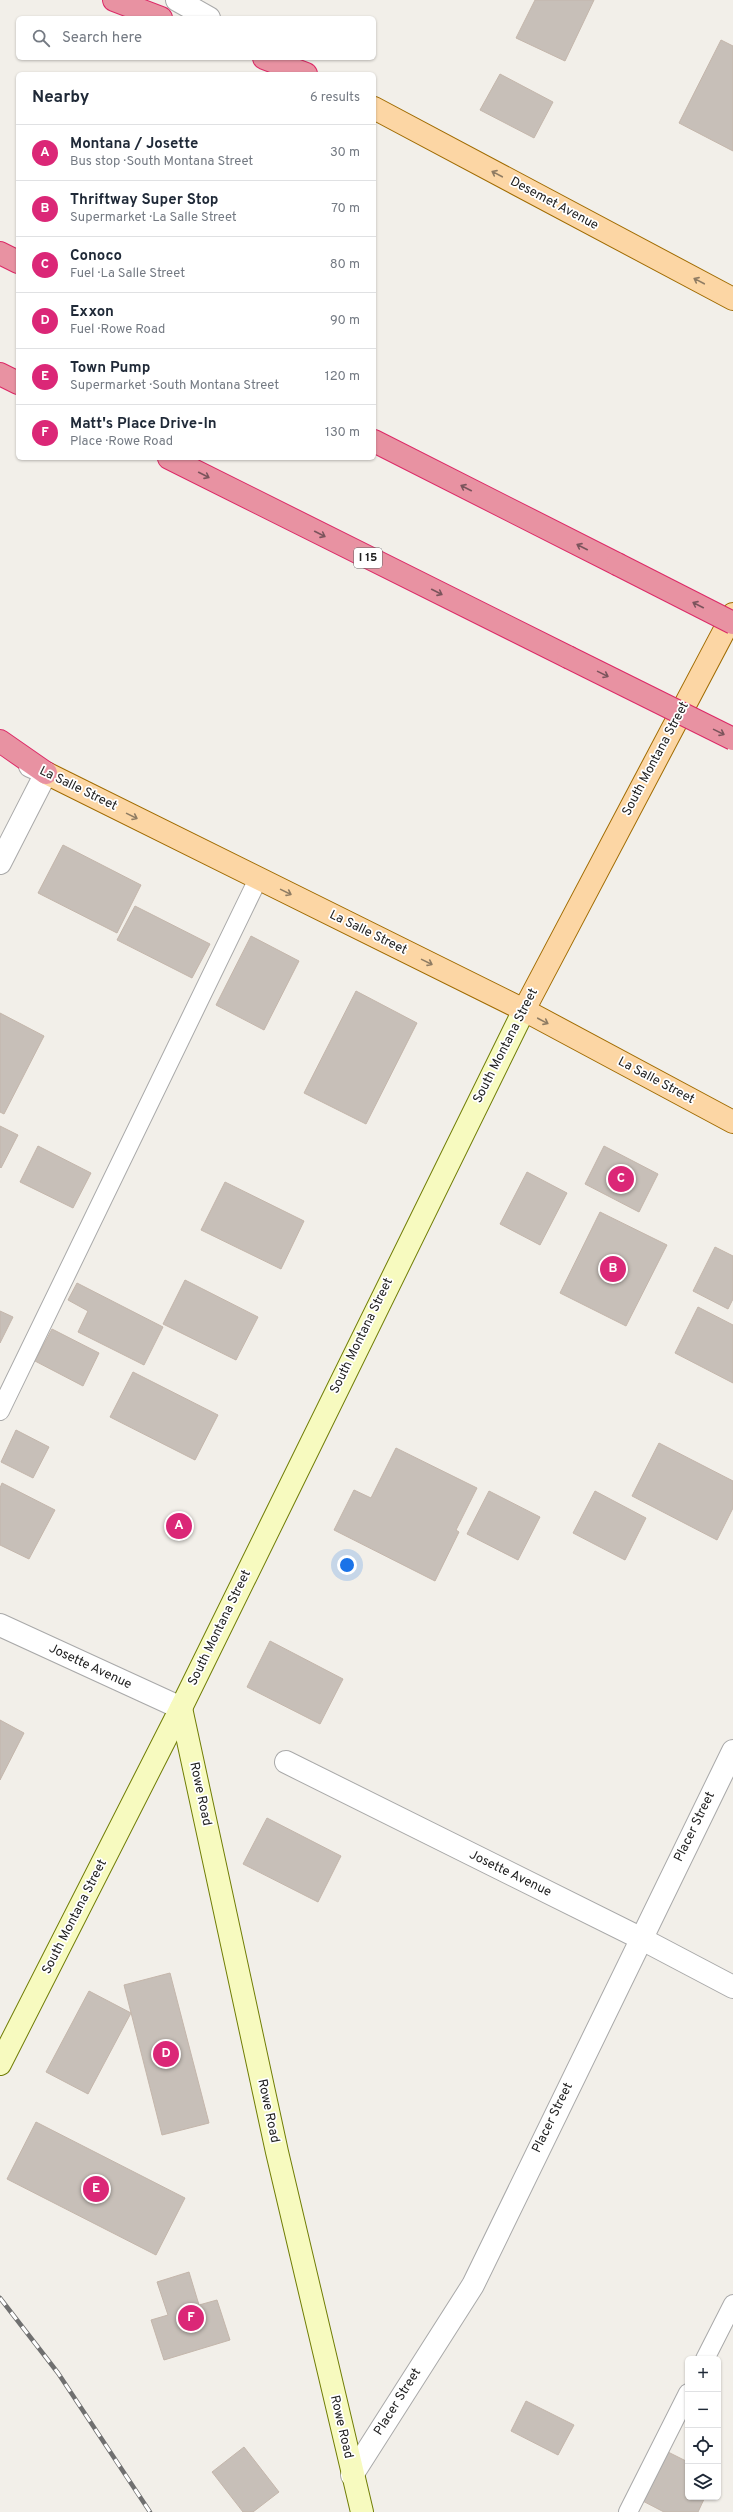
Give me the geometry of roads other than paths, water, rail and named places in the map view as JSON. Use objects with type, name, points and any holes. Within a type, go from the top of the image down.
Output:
[{"type":"highway","points":[[114,0],[156,16]]},
{"type":"highway","points":[[269,60],[301,72]]},
{"type":"highway","points":[[0,253],[16,261]]},
{"type":"highway","points":[[0,374],[16,381]]},
{"type":"highway","points":[[376,443],[733,623]]},
{"type":"highway","name":"I 15","points":[[173,460],[733,739]]},
{"type":"highway","points":[[0,741],[46,773]]},
{"type":"main road","name":"Desemet Avenue","points":[[376,109],[733,299]]},
{"type":"main road","name":"South Montana Street","points":[[0,2064],[181,1708],[524,1010],[733,614]]},
{"type":"main road","name":"La Salle Street","points":[[46,773],[524,1010],[733,1122]]},
{"type":"main road","name":"Rowe Road","points":[[181,1708],[277,2152],[362,2512]]},
{"type":"street","points":[[177,0],[205,16]]},
{"type":"street","points":[[285,60],[306,72]]},
{"type":"street","name":"La Salle Street","points":[[0,751],[46,773]]},
{"type":"street","points":[[0,863],[46,773]]},
{"type":"street","name":"Josette Avenue","points":[[0,1625],[181,1708]]},
{"type":"street","name":"Placer Street","points":[[352,2474],[472,2285],[640,1938],[733,1751]]},
{"type":"street","name":"Josette Avenue","points":[[286,1762],[640,1938],[733,1987]]},
{"type":"lane","points":[[0,1411],[258,879]]},
{"type":"lane","points":[[707,2356],[733,2304]]},
{"type":"lane","points":[[628,2512],[685,2399]]},
{"type":"railway","points":[[0,2298],[58,2373],[150,2512]]},
{"type":"place","name":"Conoco","points":[[621,1179]]},
{"type":"place","name":"Thriftway Super Stop","points":[[613,1269]]},
{"type":"place","name":"Montana / Josette","points":[[179,1526]]},
{"type":"place","name":"Exxon","points":[[166,2054]]},
{"type":"place","name":"Town Pump","points":[[96,2189]]},
{"type":"place","name":"Matt's Place Drive-In","points":[[191,2318]]}]
